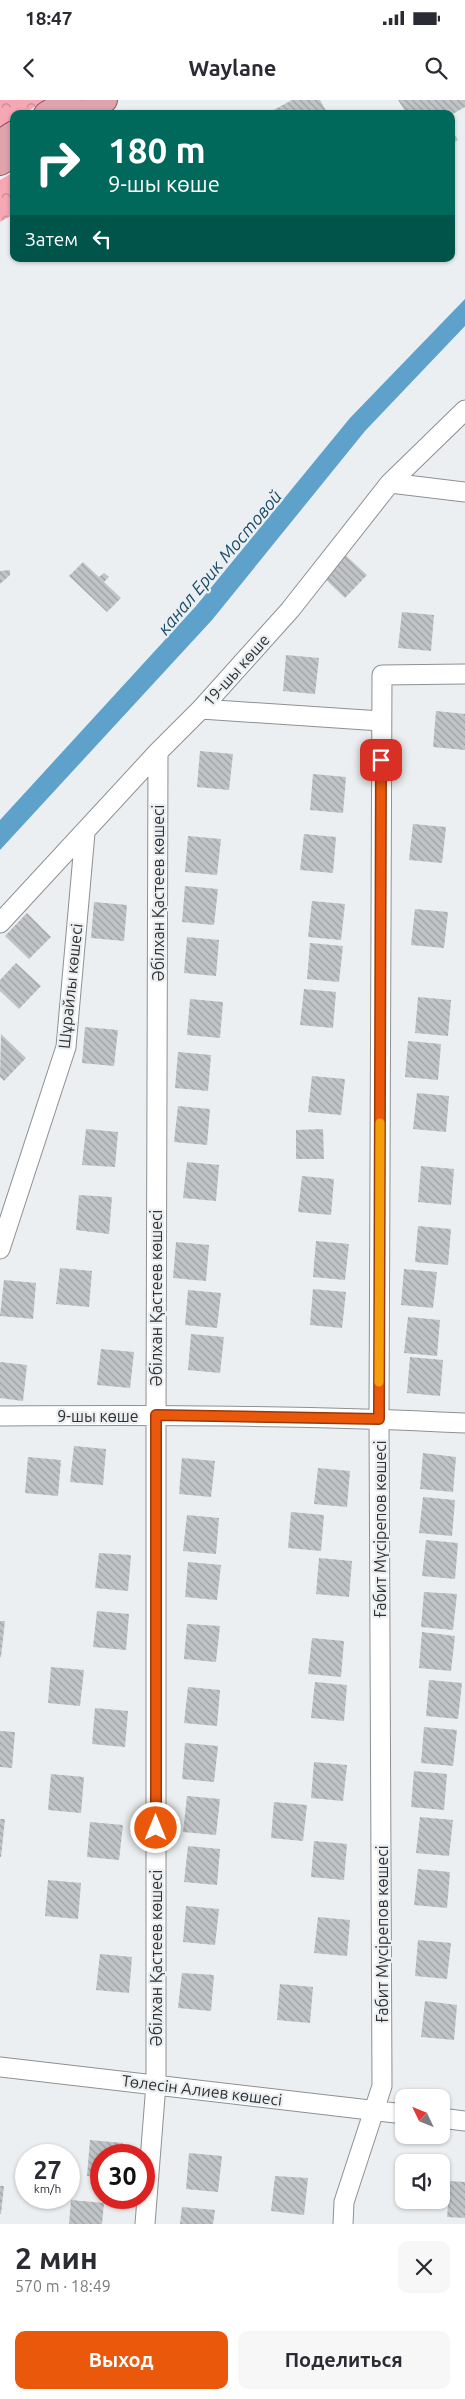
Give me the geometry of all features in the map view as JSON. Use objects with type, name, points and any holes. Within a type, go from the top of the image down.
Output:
[{"type":"main road","points":[[52,110],[68,100]]},
{"type":"main road","points":[[89,110],[105,100]]},
{"type":"street","name":"19-шы көше","points":[[0,923],[158,752],[201,709],[290,610],[390,483],[465,410]]},
{"type":"street","points":[[390,483],[465,492]]},
{"type":"street","name":"Ғабит Мүсірепов көшесi","points":[[343,2224],[344,2202],[372,2111],[382,2086],[379,1419],[382,675],[465,674]]},
{"type":"street","points":[[201,709],[381,721]]},
{"type":"street","name":"Әбілхан Қастеев көшесi","points":[[145,2224],[156,2084],[158,752]]},
{"type":"street","name":"Шұрайлы көшесі","points":[[0,1249],[66,1047],[85,833]]},
{"type":"street","name":"9-шы көше","points":[[0,1416],[156,1415],[379,1419],[465,1423]]},
{"type":"street","name":"Төлесін Алиев көшесі","points":[[0,2067],[395,2113]]},
{"type":"street","points":[[450,2119],[465,2120]]},
{"type":"green space","points":[[0,100],[46,100],[30,110],[10,110],[10,121],[0,127]]},
{"type":"green space","points":[[10,174],[10,216],[0,222],[0,180]]},
{"type":"water","name":"канал Ерик Мостовой","points":[[465,299],[465,326],[365,431],[212,620],[0,850],[0,820],[196,606],[350,418]]},
{"type":"building","points":[[292,100],[320,100],[326,110],[273,110]]},
{"type":"building","points":[[398,100],[465,100],[465,107],[455,113],[455,110],[404,110]]},
{"type":"building","points":[[342,552],[367,575],[345,598],[320,574]]},
{"type":"building","points":[[83,562],[99,577],[104,573],[109,577],[104,582],[121,598],[107,612],[69,576]]},
{"type":"building","points":[[10,570],[10,575],[0,584],[0,571]]},
{"type":"building","points":[[402,612],[434,615],[431,651],[398,648]]},
{"type":"building","points":[[286,655],[319,658],[315,694],[283,691]]},
{"type":"building","points":[[436,711],[465,714],[465,750],[433,747]]},
{"type":"building","points":[[200,751],[233,754],[229,790],[197,787]]},
{"type":"building","points":[[313,774],[346,777],[343,813],[310,810]]},
{"type":"building","points":[[413,824],[446,827],[442,863],[409,860]]},
{"type":"building","points":[[304,834],[336,837],[333,873],[300,870]]},
{"type":"building","points":[[188,836],[221,839],[217,875],[185,872]]},
{"type":"building","points":[[185,886],[218,889],[214,925],[182,922]]},
{"type":"building","points":[[312,901],[345,904],[341,940],[308,937]]},
{"type":"building","points":[[94,902],[127,905],[124,941],[91,938]]},
{"type":"building","points":[[415,909],[448,912],[444,948],[411,945]]},
{"type":"building","points":[[27,913],[51,937],[29,959],[5,936]]},
{"type":"building","points":[[187,937],[219,940],[216,976],[184,973]]},
{"type":"building","points":[[310,943],[343,946],[339,982],[307,979]]},
{"type":"building","points":[[16,963],[41,986],[19,1009],[0,991],[0,980]]},
{"type":"building","points":[[304,989],[336,992],[333,1028],[300,1025]]},
{"type":"building","points":[[418,997],[451,1000],[448,1036],[415,1033]]},
{"type":"building","points":[[190,999],[223,1002],[220,1038],[187,1035]]},
{"type":"building","points":[[85,1027],[118,1030],[114,1066],[82,1063]]},
{"type":"building","points":[[1,1034],[26,1058],[4,1081],[0,1077]]},
{"type":"building","points":[[408,1041],[441,1044],[438,1080],[405,1077]]},
{"type":"building","points":[[178,1052],[211,1055],[208,1091],[175,1088]]},
{"type":"building","points":[[312,1076],[345,1079],[341,1115],[308,1112]]},
{"type":"building","points":[[417,1093],[449,1096],[446,1132],[413,1129]]},
{"type":"building","points":[[178,1106],[210,1109],[207,1145],[174,1142]]},
{"type":"building","points":[[86,1129],[118,1132],[115,1167],[82,1165]]},
{"type":"building","points":[[323,1129],[324,1159],[296,1159],[296,1130]]},
{"type":"building","points":[[187,1162],[219,1165],[216,1201],[183,1198]]},
{"type":"building","points":[[421,1166],[454,1169],[451,1205],[418,1202]]},
{"type":"building","points":[[302,1176],[334,1179],[331,1215],[298,1212]]},
{"type":"building","points":[[79,1195],[112,1197],[109,1234],[76,1230]]},
{"type":"building","points":[[418,1226],[451,1229],[448,1265],[415,1262]]},
{"type":"building","points":[[316,1241],[349,1244],[345,1280],[313,1277]]},
{"type":"building","points":[[176,1242],[209,1245],[206,1281],[173,1278]]},
{"type":"building","points":[[60,1268],[92,1271],[89,1307],[56,1304]]},
{"type":"building","points":[[404,1269],[437,1272],[433,1308],[401,1305]]},
{"type":"building","points":[[4,1280],[36,1283],[33,1319],[0,1316]]},
{"type":"building","points":[[313,1289],[346,1292],[342,1328],[310,1325]]},
{"type":"building","points":[[188,1290],[221,1293],[217,1328],[185,1325]]},
{"type":"building","points":[[408,1317],[440,1320],[437,1356],[404,1353]]},
{"type":"building","points":[[191,1334],[224,1337],[220,1373],[188,1370]]},
{"type":"building","points":[[101,1349],[134,1352],[130,1388],[97,1385]]},
{"type":"building","points":[[410,1357],[443,1360],[440,1396],[407,1393]]},
{"type":"building","points":[[0,1362],[27,1365],[23,1401],[0,1398]]},
{"type":"building","points":[[74,1446],[106,1449],[103,1485],[70,1482]]},
{"type":"building","points":[[423,1453],[456,1457],[453,1492],[420,1489]]},
{"type":"building","points":[[28,1457],[61,1460],[58,1496],[25,1493]]},
{"type":"building","points":[[182,1458],[215,1461],[211,1497],[179,1494]]},
{"type":"building","points":[[318,1468],[350,1471],[347,1507],[314,1504]]},
{"type":"building","points":[[423,1497],[455,1500],[452,1536],[419,1533]]},
{"type":"building","points":[[291,1512],[324,1515],[321,1551],[288,1548]]},
{"type":"building","points":[[187,1515],[219,1518],[216,1554],[183,1551]]},
{"type":"building","points":[[426,1540],[458,1543],[455,1579],[422,1576]]},
{"type":"building","points":[[99,1553],[131,1555],[128,1591],[95,1588]]},
{"type":"building","points":[[319,1558],[352,1561],[349,1597],[316,1594]]},
{"type":"building","points":[[188,1562],[221,1565],[217,1600],[185,1597]]},
{"type":"building","points":[[424,1592],[457,1594],[453,1630],[421,1627]]},
{"type":"building","points":[[97,1611],[129,1614],[126,1650],[93,1647]]},
{"type":"building","points":[[0,1621],[5,1621],[1,1657],[0,1657]]},
{"type":"building","points":[[187,1624],[220,1626],[216,1662],[184,1659]]},
{"type":"building","points":[[422,1632],[455,1636],[451,1671],[419,1668]]},
{"type":"building","points":[[312,1638],[344,1641],[341,1677],[308,1674]]},
{"type":"building","points":[[51,1667],[84,1670],[80,1706],[48,1703]]},
{"type":"building","points":[[429,1680],[462,1683],[458,1719],[426,1716]]},
{"type":"building","points":[[315,1682],[347,1685],[344,1721],[311,1718]]},
{"type":"building","points":[[188,1687],[220,1690],[217,1726],[184,1723]]},
{"type":"building","points":[[95,1708],[128,1711],[125,1747],[92,1744]]},
{"type":"building","points":[[424,1727],[457,1730],[453,1766],[421,1763]]},
{"type":"building","points":[[0,1731],[15,1732],[12,1768],[0,1767]]},
{"type":"building","points":[[185,1743],[218,1746],[214,1782],[182,1779]]},
{"type":"building","points":[[314,1762],[347,1765],[343,1801],[311,1798]]},
{"type":"building","points":[[414,1771],[447,1774],[444,1810],[411,1807]]},
{"type":"building","points":[[51,1774],[84,1777],[81,1813],[48,1810]]},
{"type":"building","points":[[187,1796],[220,1799],[216,1835],[183,1832]]},
{"type":"building","points":[[274,1802],[307,1805],[303,1841],[271,1838]]},
{"type":"building","points":[[420,1817],[453,1820],[449,1856],[416,1853]]},
{"type":"building","points":[[0,1819],[5,1819],[1,1857],[0,1857]]},
{"type":"building","points":[[90,1822],[123,1825],[119,1860],[87,1857]]},
{"type":"building","points":[[314,1841],[347,1844],[344,1880],[311,1877]]},
{"type":"building","points":[[188,1846],[220,1849],[217,1885],[184,1882]]},
{"type":"building","points":[[418,1869],[450,1872],[447,1908],[414,1905]]},
{"type":"building","points":[[48,1880],[81,1883],[78,1919],[45,1916]]},
{"type":"building","points":[[186,1906],[219,1909],[215,1945],[183,1942]]},
{"type":"building","points":[[318,1917],[350,1920],[347,1956],[314,1953]]},
{"type":"building","points":[[418,1940],[451,1943],[447,1979],[415,1976]]},
{"type":"building","points":[[100,1954],[132,1957],[129,1993],[96,1990]]},
{"type":"building","points":[[182,1973],[214,1975],[211,2011],[178,2008]]},
{"type":"building","points":[[280,1984],[313,1987],[310,2023],[277,2020]]},
{"type":"building","points":[[425,2001],[457,2005],[454,2040],[421,2037]]},
{"type":"building","points":[[90,2140],[123,2143],[90,2144],[90,2176],[87,2176]]},
{"type":"building","points":[[189,2153],[222,2156],[218,2192],[186,2189]]},
{"type":"building","points":[[275,2176],[308,2178],[304,2215],[271,2211]]},
{"type":"building","points":[[450,2181],[465,2182],[465,2218],[447,2217],[448,2209],[450,2209]]},
{"type":"building","points":[[0,2186],[4,2186],[1,2214],[0,2214]]},
{"type":"building","points":[[80,2201],[90,2202],[90,2209],[103,2209],[102,2224],[69,2224],[70,2209],[80,2209]]},
{"type":"building","points":[[182,2207],[215,2210],[213,2224],[180,2224]]},
{"type":"slow traffic","points":[[379,1382],[380,1123]]},
{"type":"route","points":[[156,1828],[156,1415],[379,1419],[381,760]]}]
